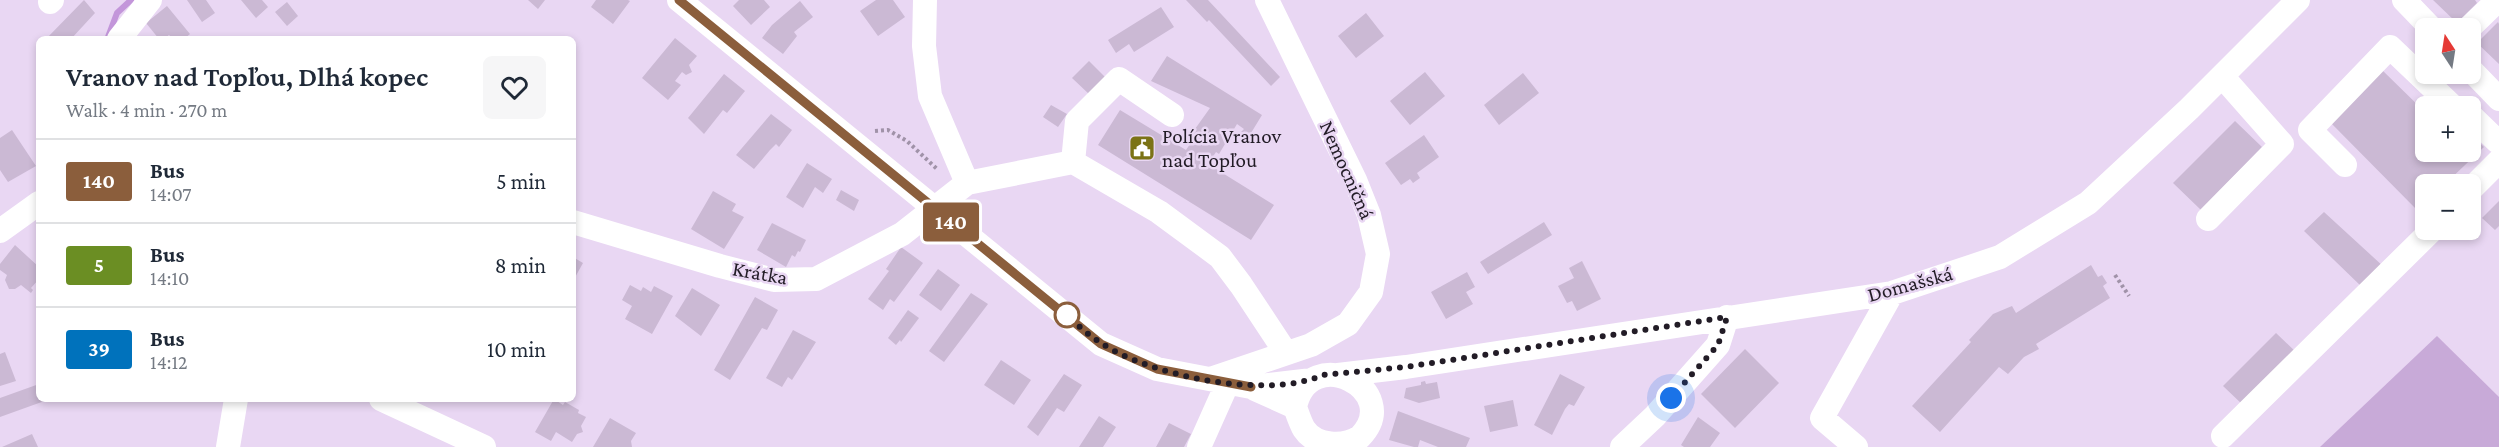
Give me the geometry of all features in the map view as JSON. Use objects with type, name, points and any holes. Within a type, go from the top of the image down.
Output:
[{"type":"street","points":[[121,36],[150,0]]},
{"type":"street","points":[[679,0],[1101,344],[1157,369],[1229,383],[1296,407]]},
{"type":"street","points":[[925,0],[924,46],[930,96],[967,183]]},
{"type":"street","name":"Nemocničná","points":[[1229,383],[1263,362],[1281,346],[1311,345],[1348,324],[1371,292],[1378,254],[1369,215],[1355,180],[1267,0]]},
{"type":"street","name":"Domašská","points":[[1338,375],[1393,369],[1892,293],[2000,257],[2088,203],[2222,76],[2298,0]]},
{"type":"street","points":[[2404,0],[2421,18]]},
{"type":"street","points":[[2479,18],[2498,0]]},
{"type":"street","points":[[2345,165],[2310,129],[2390,48],[2441,96]]},
{"type":"street","points":[[2208,219],[2283,144],[2222,76]]},
{"type":"street","points":[[1073,162],[1077,121],[1119,79],[1172,115]]},
{"type":"street","points":[[2481,80],[2499,99]]},
{"type":"street","points":[[2481,126],[2497,141],[2499,139]]},
{"type":"street","points":[[2481,179],[2499,161]]},
{"type":"street","points":[[934,209],[967,183],[1073,162],[1159,212],[1220,257],[1242,285],[1281,346]]},
{"type":"street","points":[[0,231],[36,206]]},
{"type":"street","name":"Krátka","points":[[576,223],[774,280],[816,279],[902,234],[934,209]]},
{"type":"street","points":[[2223,436],[2422,240]]},
{"type":"street","points":[[1856,447],[1822,417],[1892,293]]},
{"type":"street","points":[[1622,447],[1655,416],[1718,345],[1727,317]]},
{"type":"street","points":[[1229,383],[1245,380],[1246,373],[1263,362]]},
{"type":"street","points":[[1312,380],[1298,396],[1296,407],[1305,430],[1318,444],[1342,446],[1361,439],[1371,416],[1370,397],[1378,383],[1393,369]]},
{"type":"street","points":[[1229,383],[1312,380],[1323,375],[1338,375],[1359,384],[1370,397]]},
{"type":"street","points":[[1199,447],[1229,383]]},
{"type":"street","points":[[228,447],[236,402]]},
{"type":"street","points":[[387,402],[484,447]]},
{"type":"path","points":[[868,131],[888,130],[907,141],[942,174]]},
{"type":"path","points":[[2115,275],[2129,296]]},
{"type":"shaded area","points":[[2437,336],[2499,397],[2499,447],[2320,447]]},
{"type":"building","points":[[84,0],[95,13],[74,36],[49,36]]},
{"type":"building","points":[[187,0],[206,0],[215,13],[202,22]]},
{"type":"building","points":[[241,0],[262,0],[268,7],[256,18]]},
{"type":"building","points":[[528,0],[545,0],[538,9]]},
{"type":"building","points":[[596,0],[630,1],[613,24],[591,7]]},
{"type":"building","points":[[739,0],[764,0],[770,7],[751,25],[733,6]]},
{"type":"building","points":[[876,0],[893,0],[905,17],[878,36],[860,11]]},
{"type":"building","points":[[1186,0],[1208,0],[1280,77],[1271,86],[1209,20],[1207,22]]},
{"type":"building","points":[[2433,0],[2475,0],[2477,3],[2462,18],[2452,18]]},
{"type":"building","points":[[800,1],[813,17],[794,32],[797,36],[783,54],[762,38],[772,25]]},
{"type":"building","points":[[287,2],[298,16],[287,26],[275,12]]},
{"type":"building","points":[[167,6],[190,34],[188,36],[157,36],[146,23]]},
{"type":"building","points":[[1161,7],[1174,27],[1134,52],[1129,44],[1116,53],[1108,40]]},
{"type":"building","points":[[1366,13],[1384,36],[1356,58],[1338,36]]},
{"type":"building","points":[[2498,22],[2499,64],[2481,47],[2481,39]]},
{"type":"building","points":[[675,38],[697,56],[689,65],[692,72],[686,75],[682,72],[675,81],[681,85],[668,100],[642,78]]},
{"type":"building","name":"Polícia Vranov nad Topľou","points":[[1167,56],[1262,115],[1251,133],[1241,132],[1244,129],[1237,124],[1219,154],[1216,152],[1208,164],[1274,205],[1251,240],[1098,145],[1120,110],[1186,150],[1194,138],[1190,136],[1210,108],[1151,81]]},
{"type":"building","points":[[1089,61],[1106,78],[1090,95],[1072,78]]},
{"type":"building","points":[[2381,69],[2415,102],[2415,162],[2468,162],[2456,174],[2415,174],[2415,208],[2329,121]]},
{"type":"building","points":[[1425,72],[1445,96],[1410,125],[1390,101]]},
{"type":"building","points":[[1523,73],[1539,93],[1499,125],[1484,105]]},
{"type":"building","points":[[724,74],[745,91],[727,113],[723,110],[704,134],[688,118]]},
{"type":"building","points":[[1051,105],[1067,114],[1058,127],[1043,117]]},
{"type":"building","points":[[771,114],[792,130],[779,147],[776,144],[754,169],[736,155]]},
{"type":"building","points":[[2235,121],[2262,147],[2201,210],[2173,183]]},
{"type":"building","points":[[12,130],[36,166],[8,182],[0,170],[0,138]]},
{"type":"building","points":[[1424,135],[1439,157],[1417,173],[1420,178],[1413,183],[1410,179],[1401,185],[1385,163]]},
{"type":"building","points":[[807,163],[832,179],[823,193],[815,187],[803,208],[786,197]]},
{"type":"building","points":[[841,190],[859,200],[854,211],[836,200]]},
{"type":"building","points":[[713,191],[736,204],[732,211],[744,217],[724,249],[691,229]]},
{"type":"building","points":[[2499,201],[2499,226],[2495,230],[2482,218]]},
{"type":"building","points":[[2324,212],[2384,267],[2363,288],[2304,231]]},
{"type":"building","points":[[1544,222],[1552,235],[1488,274],[1480,262]]},
{"type":"building","points":[[772,223],[806,240],[800,252],[798,251],[795,257],[792,255],[786,267],[757,250]]},
{"type":"building","points":[[15,245],[36,264],[36,282],[31,288],[33,290],[31,293],[21,285],[15,289],[9,289],[5,280],[7,275],[0,270],[0,264]]},
{"type":"building","points":[[901,247],[923,263],[894,302],[890,299],[883,310],[868,299],[889,271],[886,269]]},
{"type":"building","points":[[576,259],[583,263],[576,276]]},
{"type":"building","points":[[1582,261],[1601,299],[1577,311],[1572,301],[1567,303],[1558,286],[1574,278],[1569,268]]},
{"type":"building","points":[[2091,265],[2098,277],[2102,275],[2107,283],[2103,286],[2110,298],[2036,344],[2039,349],[2024,357],[2008,374],[1999,367],[1940,432],[1912,406],[1971,342],[1969,340],[1993,314],[2012,306],[2016,313]]},
{"type":"building","points":[[938,269],[960,285],[941,311],[919,295]]},
{"type":"building","points":[[1467,272],[1475,287],[1466,292],[1473,304],[1446,319],[1431,292]]},
{"type":"building","points":[[630,285],[641,291],[643,287],[651,292],[654,286],[673,296],[652,334],[625,319],[632,306],[622,300]]},
{"type":"building","points":[[692,288],[720,305],[701,336],[675,316]]},
{"type":"building","points":[[971,293],[988,304],[944,362],[929,351]]},
{"type":"building","points":[[755,297],[778,310],[767,330],[762,328],[730,380],[714,370]]},
{"type":"building","points":[[908,310],[919,318],[901,342],[900,340],[896,345],[888,338]]},
{"type":"building","points":[[793,330],[816,342],[792,380],[788,377],[782,387],[766,378]]},
{"type":"building","points":[[2276,333],[2297,353],[2244,406],[2223,386]]},
{"type":"building","points":[[1745,349],[1779,383],[1735,428],[1701,394]]},
{"type":"building","points":[[5,352],[16,381],[0,386],[0,354]]},
{"type":"building","points":[[1001,360],[1031,380],[1014,405],[984,385]]},
{"type":"building","points":[[1064,374],[1082,385],[1064,412],[1057,408],[1038,436],[1027,427]]},
{"type":"building","points":[[1560,374],[1585,387],[1574,406],[1569,404],[1565,409],[1552,435],[1534,425]]},
{"type":"building","points":[[1425,381],[1426,384],[1437,382],[1440,398],[1419,403],[1404,398],[1406,388],[1421,385],[1421,382]]},
{"type":"building","points":[[36,385],[36,402],[42,402],[0,417],[0,398]]},
{"type":"building","points":[[1513,400],[1518,426],[1490,432],[1484,406]]},
{"type":"building","points":[[552,402],[563,405],[565,402],[586,417],[581,426],[583,432],[577,434],[572,442],[556,432],[551,441],[535,432]]},
{"type":"building","points":[[1398,411],[1470,438],[1466,447],[1438,447],[1420,440],[1418,447],[1414,447],[1389,440]]},
{"type":"building","points":[[1099,416],[1116,427],[1103,447],[1079,447]]},
{"type":"building","points":[[1698,417],[1720,433],[1710,447],[1684,447],[1681,445]]},
{"type":"building","points":[[610,418],[636,433],[631,441],[632,447],[593,447]]},
{"type":"building","points":[[1169,423],[1191,434],[1184,447],[1156,447]]},
{"type":"building","points":[[32,434],[38,447],[2,447]]},
{"type":"waterway","points":[[108,36],[117,13],[131,0]]},
{"type":"bus line","name":"140","points":[[679,0],[1101,344],[1157,369],[1251,387]]},
{"type":"place","name":"Polícia Vranov nad Topľou","points":[[1142,148]]},
{"type":"route","points":[[1067,315],[1065,314],[1101,344],[1157,369],[1251,387],[1312,380],[1323,375],[1406,367],[1727,317],[1718,345],[1671,398]]}]
